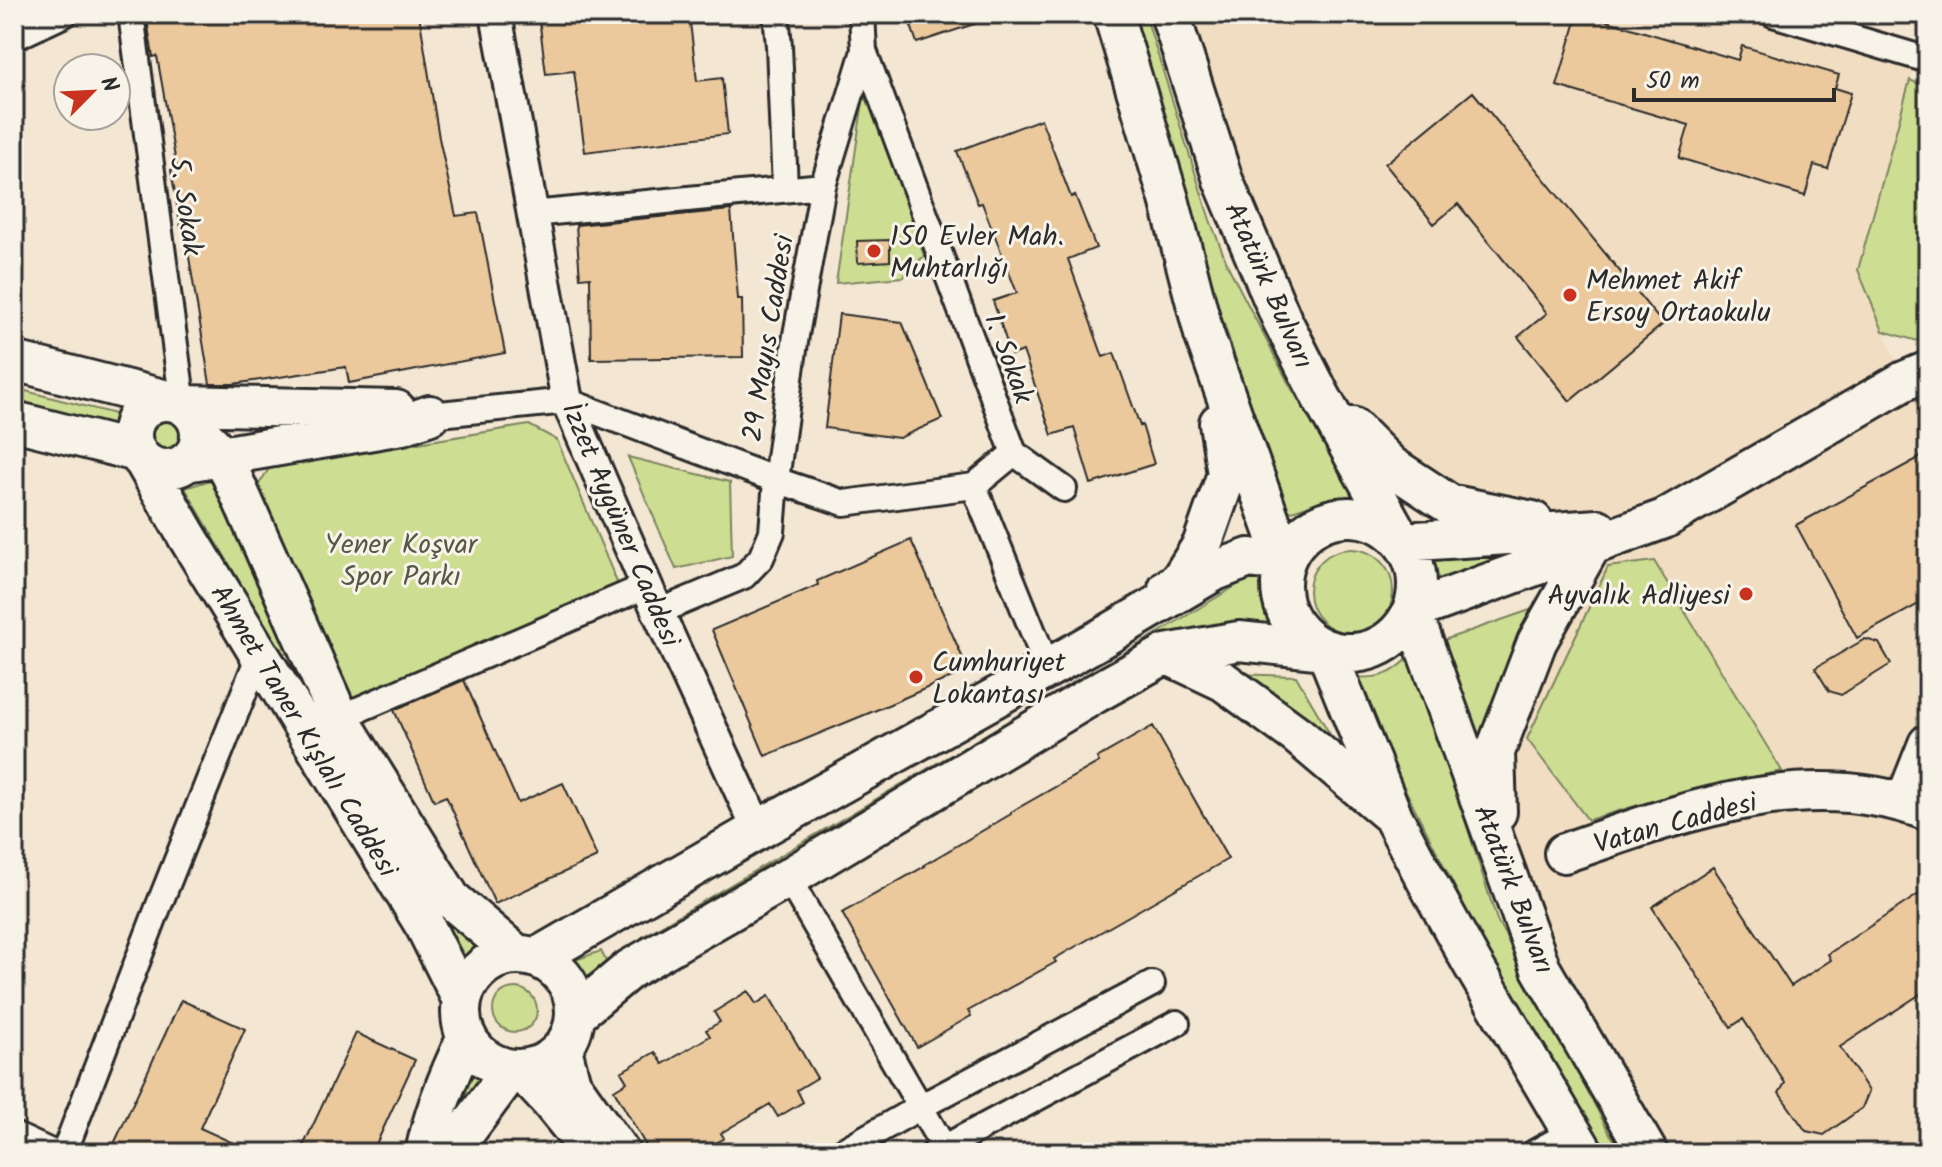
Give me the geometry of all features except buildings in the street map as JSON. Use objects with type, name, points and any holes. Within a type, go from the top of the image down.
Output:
[{"type":"main road","points":[[1113,14],[1169,199],[1204,334],[1285,562]]},
{"type":"main road","name":"Atatürk Bulvarı","points":[[1170,14],[1223,180],[1282,320],[1411,558],[1416,575],[1412,611],[1541,969],[1648,1153]]},
{"type":"main road","points":[[1100,639],[1180,580],[1202,545],[1227,474],[1204,334]]},
{"type":"main road","points":[[14,361],[193,431],[402,425],[430,415]]},
{"type":"main road","points":[[620,1153],[571,1084],[568,1032],[573,997],[565,980],[552,967],[527,957],[499,958],[482,968],[469,982],[462,1000],[462,1019],[467,1037],[478,1053],[494,1064],[516,1069],[531,1068],[548,1061],[568,1032],[630,969],[1166,654],[1239,641],[1343,654],[1377,648],[1392,639],[1412,611],[1587,539],[1664,519],[1904,381],[1928,371]]},
{"type":"main road","points":[[1320,395],[1391,466],[1449,504],[1587,539]]},
{"type":"main road","points":[[140,457],[133,442],[135,421],[141,411],[160,401],[193,431],[392,409],[430,415]]},
{"type":"main road","points":[[14,421],[140,457],[153,467],[165,469],[176,467],[193,431]]},
{"type":"main road","name":"Ahmet Taner Kışlalı Caddesi","points":[[193,431],[339,718],[451,899],[527,957]]},
{"type":"main road","name":"Ahmet Taner Kışlalı Caddesi","points":[[140,457],[425,926],[462,1000]]},
{"type":"main road","points":[[1578,1143],[1465,950],[1393,817],[1326,650],[1308,641],[1294,627],[1285,610],[1280,590],[1281,571],[1288,552],[1302,535],[1321,522],[1342,517],[1365,519],[1385,528],[1402,542],[1587,539]]},
{"type":"main road","points":[[1498,846],[1495,752],[1537,642],[1587,539]]},
{"type":"main road","points":[[527,957],[1048,669],[1215,571],[1249,558],[1285,562]]},
{"type":"main road","points":[[1166,654],[1223,681],[1285,726],[1393,817]]},
{"type":"main road","points":[[1916,806],[1928,744]]},
{"type":"main road","name":"Vatan Caddesi","points":[[1564,853],[1648,824],[1732,802],[1808,791],[1869,795],[1916,806]]},
{"type":"main road","points":[[425,1153],[449,1074],[467,1037]]},
{"type":"main road","points":[[450,1153],[516,1069]]},
{"type":"main road","points":[[516,1069],[550,1101],[592,1153]]},
{"type":"street","points":[[14,38],[65,14]]},
{"type":"street","name":"5. Sokak","points":[[131,14],[193,431]]},
{"type":"street","name":"İzzet Aygüner Caddesi","points":[[496,14],[567,401],[652,599],[758,830]]},
{"type":"street","points":[[776,14],[785,189]]},
{"type":"street","name":"29 Mayıs Caddesi","points":[[339,718],[652,599],[744,576],[761,558],[772,532],[796,335],[823,186],[864,51],[862,14]]},
{"type":"street","points":[[1773,14],[1928,60]]},
{"type":"street","name":"1. Sokak","points":[[864,51],[1014,453]]},
{"type":"street","points":[[532,214],[823,186]]},
{"type":"street","points":[[430,415],[567,401],[844,503],[974,486],[1014,453],[1064,489]]},
{"type":"street","points":[[974,486],[1048,669]]},
{"type":"street","points":[[64,1153],[259,655]]},
{"type":"street","points":[[788,878],[920,1107],[942,1151],[1177,1023]]},
{"type":"street","points":[[839,1153],[1152,984]]},
{"type":"street","points":[[14,1135],[53,1153]]},
{"type":"street","points":[[1534,1153],[1578,1143]]},
{"type":"shaded area","points":[[1170,14],[1773,14],[1917,57],[1858,270],[1904,381],[1928,371],[1928,1153],[1648,1153],[1508,878],[1495,752],[1583,531],[1449,504],[1320,395]]},
{"type":"green space","points":[[1128,14],[1145,14],[1210,220],[1228,266],[1289,384],[1355,497],[1328,499],[1286,513],[1197,241]]},
{"type":"green space","points":[[1910,80],[1928,88],[1928,344],[1883,331],[1858,270]]},
{"type":"green space","points":[[866,81],[924,256],[903,277],[836,283]]},
{"type":"green space","points":[[14,388],[119,415],[116,436],[14,398]]},
{"type":"green space","points":[[157,415],[185,421],[189,441],[169,458],[159,454],[147,440],[147,427]]},
{"type":"green space","name":"Yener Koşvar Spor Parkı","points":[[529,425],[557,440],[619,587],[342,706],[256,504],[259,484],[270,467]]},
{"type":"green space","points":[[628,457],[730,482],[732,556],[676,569]]},
{"type":"green space","points":[[217,478],[291,650],[282,655],[185,488]]},
{"type":"green space","points":[[1545,546],[1438,588],[1429,547]]},
{"type":"green space","points":[[1351,549],[1367,552],[1386,568],[1393,591],[1390,607],[1374,626],[1351,633],[1335,630],[1316,614],[1309,591],[1312,575],[1328,556]]},
{"type":"green space","points":[[1654,561],[1782,771],[1690,790],[1588,820],[1527,739],[1608,567]]},
{"type":"green space","points":[[1257,573],[1274,629],[1170,633],[1071,688],[644,943],[639,943],[642,937]]},
{"type":"green space","points":[[1533,609],[1476,745],[1444,640]]},
{"type":"green space","points":[[1412,654],[1497,920],[1610,1134],[1624,1153],[1603,1153],[1599,1148],[1475,927],[1348,677],[1384,675],[1398,668]]},
{"type":"green space","points":[[1233,674],[1296,676],[1342,755]]},
{"type":"green space","points":[[427,880],[484,959],[472,969],[423,883]]},
{"type":"green space","points":[[601,951],[607,963],[571,987],[561,965]]},
{"type":"green space","points":[[515,988],[531,994],[537,1010],[531,1026],[515,1032],[499,1026],[493,1010],[499,994]]},
{"type":"green space","points":[[472,1059],[489,1071],[456,1112]]},
{"type":"place","name":"150 Evler Mah. Muhtarlığı","points":[[874,251]]},
{"type":"place","name":"Mehmet Akif Ersoy Ortaokulu","points":[[1570,295]]},
{"type":"place","name":"Ayvalık Adliyesi","points":[[1746,594]]},
{"type":"place","name":"Cumhuriyet Lokantası","points":[[916,677]]}]
